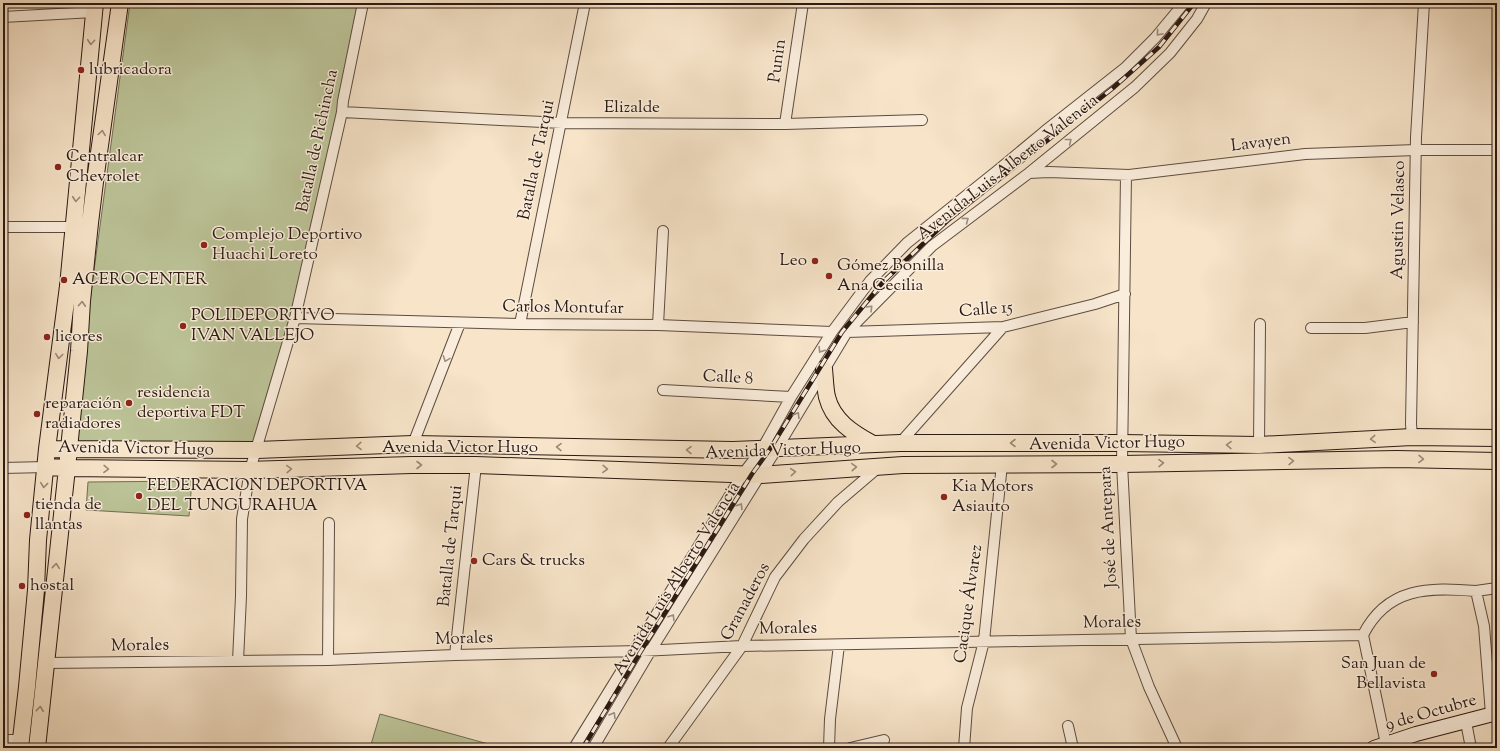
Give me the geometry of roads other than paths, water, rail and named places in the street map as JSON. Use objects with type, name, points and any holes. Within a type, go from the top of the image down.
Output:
[{"type":"main road","points":[[37,748],[69,449],[79,351],[82,301],[96,174],[120,3]]},
{"type":"main road","points":[[20,744],[36,590],[38,540],[47,449],[60,354],[74,227],[94,8]]},
{"type":"main road","points":[[824,369],[826,396],[831,410],[844,426],[873,444]]},
{"type":"main road","name":"Avenida Victor Hugo","points":[[47,449],[257,450],[413,444],[733,450],[900,443],[1122,443],[1259,445],[1412,437],[1497,438]]},
{"type":"main road","name":"Avenida Victor Hugo","points":[[46,467],[250,470],[411,465],[476,465],[760,474],[881,466],[1122,464],[1397,459],[1497,461]]},
{"type":"street","name":"Batalla de Pichincha","points":[[238,661],[242,519],[250,470],[294,318],[342,112],[363,3]]},
{"type":"street","name":"Batalla de Tarqui","points":[[520,324],[562,123],[585,3]]},
{"type":"street","name":"Punin","points":[[784,124],[803,3]]},
{"type":"street","name":"Avenida Luis Alberto Valencia","points":[[593,748],[651,650],[760,474],[791,397],[832,332],[870,281],[907,243],[1057,121],[1126,68],[1155,38],[1184,3]]},
{"type":"street","name":"Avenida Luis Alberto Valencia","points":[[574,748],[743,474],[770,449],[847,332],[932,246],[1029,173],[1135,87],[1170,53],[1198,18],[1206,3]]},
{"type":"street","name":"Agustin Velasco","points":[[1412,437],[1416,150],[1424,3]]},
{"type":"street","points":[[3,17],[94,8]]},
{"type":"street","name":"Elizalde","points":[[342,112],[562,123],[784,124],[922,120]]},
{"type":"street","name":"Lavayen","points":[[1029,173],[1049,172],[1126,175],[1305,154],[1416,150],[1497,150]]},
{"type":"street","name":"José de Antepara","points":[[1126,175],[1122,464],[1131,639],[1149,687],[1177,748]]},
{"type":"street","points":[[3,226],[74,227]]},
{"type":"street","points":[[658,326],[664,231]]},
{"type":"street","name":"Calle 15","points":[[847,332],[1003,328],[1094,304],[1125,294]]},
{"type":"street","name":"Carlos Montufar","points":[[294,318],[460,323],[658,326],[832,332]]},
{"type":"street","points":[[1311,328],[1365,328],[1413,322]]},
{"type":"street","points":[[413,444],[460,323]]},
{"type":"street","points":[[1259,445],[1260,324]]},
{"type":"street","points":[[900,443],[1003,328]]},
{"type":"street","name":"Calle 8","points":[[663,390],[791,397]]},
{"type":"street","name":"Cacique Álvarez","points":[[964,748],[967,708],[984,641],[1002,464]]},
{"type":"street","name":"Batalla de Tarqui","points":[[455,655],[476,465]]},
{"type":"street","name":"Granaderos","points":[[668,748],[742,646],[775,577],[804,539],[838,502],[881,466]]},
{"type":"street","points":[[3,468],[46,467]]},
{"type":"street","points":[[328,660],[329,523]]},
{"type":"street","points":[[1380,746],[1363,635],[1370,622],[1380,610],[1406,594],[1454,589],[1476,591],[1497,588]]},
{"type":"street","points":[[1476,591],[1484,626],[1494,714]]},
{"type":"street","name":"Morales","points":[[46,664],[328,660],[455,655],[633,651],[742,646],[1363,635]]},
{"type":"street","points":[[829,748],[830,719],[840,645]]},
{"type":"street","name":"9 de Octubre","points":[[1380,746],[1416,734],[1494,714]]},
{"type":"street","points":[[1466,722],[1471,748]]},
{"type":"street","points":[[1068,726],[1074,748]]},
{"type":"street","points":[[3,740],[20,744]]},
{"type":"street","points":[[850,748],[884,740]]},
{"type":"railway","points":[[583,748],[641,651],[752,474],[770,449],[842,332],[883,282],[947,221],[1113,88],[1159,47],[1194,3]]},
{"type":"place","name":"lubricadora","points":[[81,70]]},
{"type":"place","name":"Centralcar Chevrolet","points":[[58,167]]},
{"type":"place","name":"Complejo Deportivo Huachi Loreto","points":[[204,245]]},
{"type":"place","name":"Leo","points":[[815,261]]},
{"type":"place","name":"Gómez Bonilla Ana Cecilia","points":[[829,276]]},
{"type":"place","name":"ACEROCENTER","points":[[64,280]]},
{"type":"place","name":"POLIDEPORTIVO IVAN VALLEJO","points":[[183,326]]},
{"type":"place","name":"licores","points":[[47,337]]},
{"type":"place","name":"residencia deportiva FDT","points":[[129,403]]},
{"type":"place","name":"reparación radiadores","points":[[37,414]]},
{"type":"place","name":"FEDERACION DEPORTIVA DEL TUNGURAHUA","points":[[139,496]]},
{"type":"place","name":"Kia Motors Asiauto","points":[[944,497]]},
{"type":"place","name":"tienda de llantas","points":[[27,515]]},
{"type":"place","name":"Cars & trucks","points":[[474,561]]},
{"type":"place","name":"hostal","points":[[22,586]]},
{"type":"place","name":"San Juan de Bellavista","points":[[1434,674]]}]
